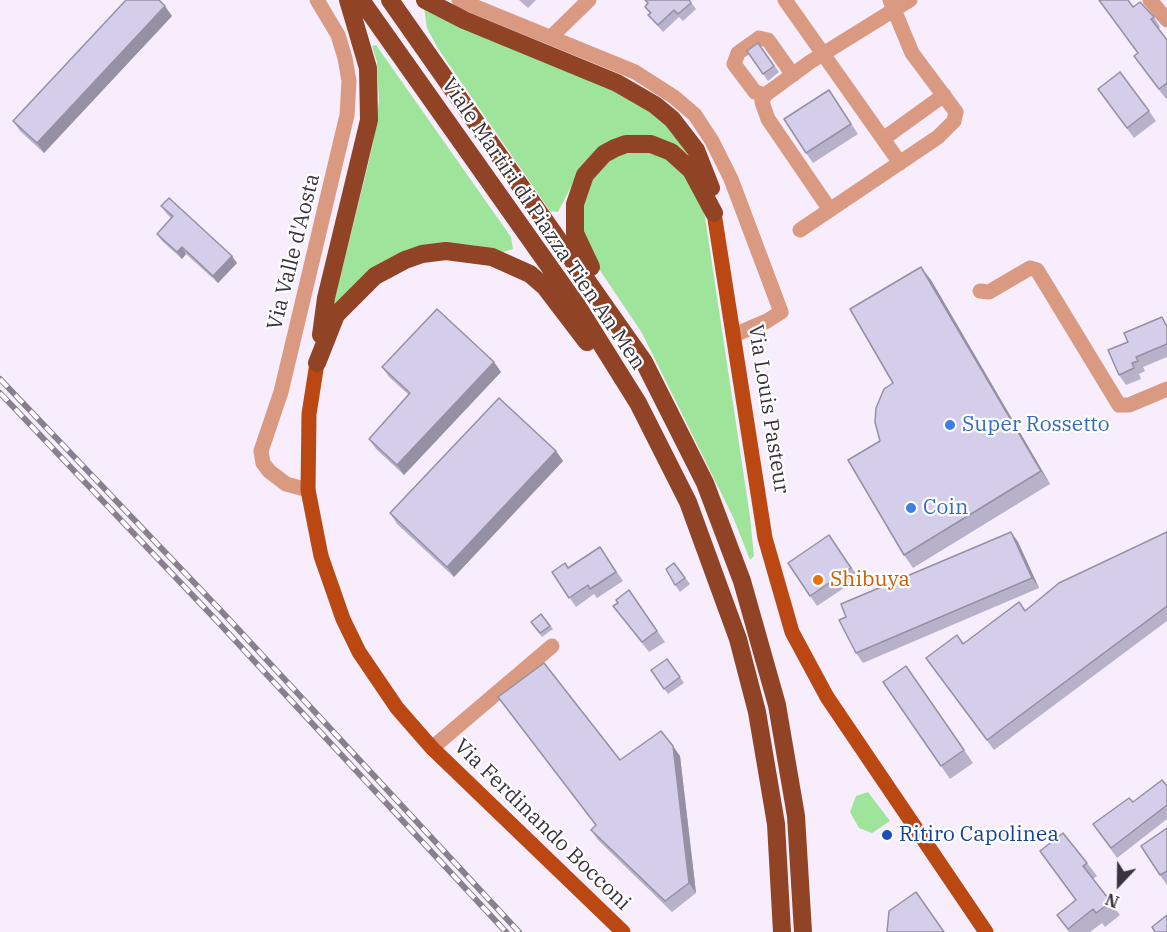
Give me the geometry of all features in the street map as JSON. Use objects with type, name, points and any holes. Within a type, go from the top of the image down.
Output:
[{"type":"highway","points":[[317,363],[326,298],[369,120],[369,68],[348,0]]},
{"type":"highway","name":"Viale Martiri di Piazza Tien An Men","points":[[361,0],[578,307],[655,435],[703,535],[738,639],[757,712],[772,789],[781,888],[782,932]]},
{"type":"highway","name":"Viale Martiri di Piazza Tien An Men","points":[[390,0],[644,362],[705,483],[759,634],[777,705],[791,779],[799,851],[803,932]]},
{"type":"highway","name":"Via Louis Pasteur","points":[[425,0],[464,20],[617,83],[655,105],[672,119],[696,150],[714,194],[714,213]]},
{"type":"highway","points":[[644,362],[630,328],[578,243],[573,222],[575,204],[582,182],[594,164],[615,148],[626,144],[651,144],[671,152],[692,170],[714,213]]},
{"type":"highway","points":[[317,363],[336,315],[375,276],[422,254],[446,251],[477,254],[512,264],[545,286],[584,338],[620,393],[655,435]]},
{"type":"main road","name":"Via Louis Pasteur","points":[[714,213],[767,550],[792,632],[827,697],[987,932]]},
{"type":"main road","name":"Via Ferdinando Bocconi","points":[[317,363],[309,414],[308,490],[321,556],[343,619],[377,681],[432,748],[623,932]]},
{"type":"street","name":"Via Valle d'Aosta","points":[[308,490],[286,484],[269,471],[263,462],[261,451],[283,385],[347,115],[349,81],[345,58],[338,35],[317,0]]},
{"type":"street","points":[[459,0],[635,72],[656,85],[694,115],[712,141],[731,179],[781,312],[767,321],[734,335]]},
{"type":"street","points":[[551,37],[589,0]]},
{"type":"street","points":[[785,0],[900,163]]},
{"type":"street","points":[[830,210],[768,119],[762,102],[765,95],[892,4],[910,0]]},
{"type":"street","points":[[1150,0],[1167,20]]},
{"type":"street","points":[[800,230],[938,137],[954,121],[956,112],[912,53],[892,4]]},
{"type":"street","points":[[765,95],[755,92],[734,64],[738,53],[759,38],[768,40],[793,75]]},
{"type":"street","points":[[883,139],[944,95]]},
{"type":"street","points":[[980,291],[989,292],[1030,268],[1037,270],[1119,405],[1129,405],[1167,389]]},
{"type":"street","name":"Via Ferdinando Bocconi","points":[[432,748],[552,646]]},
{"type":"green space","points":[[424,8],[605,86],[660,118],[690,155],[656,139],[578,173],[558,212],[550,211],[437,47],[427,28]]},
{"type":"green space","points":[[376,45],[511,237],[513,249],[503,252],[472,245],[439,244],[332,311],[373,144],[379,101],[377,62],[372,46]]},
{"type":"green space","points":[[641,150],[660,155],[682,168],[701,203],[705,217],[750,517],[754,556],[750,560],[733,517],[642,333],[593,260],[578,225],[587,185],[615,155]]},
{"type":"green space","points":[[868,792],[890,821],[872,833],[859,828],[850,812],[856,796]]},
{"type":"building","points":[[126,0],[159,0],[165,6],[37,143],[13,121]]},
{"type":"building","points":[[645,0],[689,0],[691,3],[678,14],[674,10],[658,25],[648,15],[651,13],[645,7],[648,3]]},
{"type":"building","points":[[1099,0],[1128,0],[1133,7],[1140,2],[1154,17],[1151,19],[1167,40],[1167,83],[1159,89],[1134,56],[1138,53]]},
{"type":"building","points":[[758,43],[774,66],[763,74],[747,51]]},
{"type":"building","points":[[1120,72],[1149,111],[1127,128],[1098,89]]},
{"type":"building","points":[[829,90],[851,124],[806,153],[784,119]]},
{"type":"building","points":[[169,198],[232,256],[213,276],[182,247],[177,252],[157,234],[173,216],[161,206]]},
{"type":"building","name":"Super Rossetto","points":[[921,267],[1041,471],[904,555],[848,460],[880,441],[875,422],[876,408],[884,389],[893,383],[850,309]]},
{"type":"building","points":[[437,309],[494,362],[397,465],[369,439],[410,393],[382,367]]},
{"type":"building","points":[[1162,317],[1167,325],[1167,344],[1136,357],[1138,361],[1132,363],[1134,368],[1119,375],[1108,350],[1128,342],[1124,333]]},
{"type":"building","points":[[499,398],[556,451],[447,567],[390,513]]},
{"type":"building","points":[[1011,532],[1032,578],[856,653],[839,620],[846,617],[841,604]]},
{"type":"building","points":[[1167,532],[1167,606],[987,740],[926,658],[957,635],[963,644],[1019,602],[1025,611],[1059,583]]},
{"type":"building","points":[[829,535],[851,568],[810,596],[788,563]]},
{"type":"building","points":[[600,547],[616,572],[590,589],[588,585],[569,598],[552,572],[565,563],[568,568]]},
{"type":"building","points":[[674,563],[685,578],[675,585],[666,569]]},
{"type":"building","points":[[629,590],[657,631],[642,642],[613,606],[618,603],[616,600]]},
{"type":"building","points":[[541,614],[550,626],[540,633],[531,622]]},
{"type":"building","points":[[667,659],[680,677],[664,689],[651,670]]},
{"type":"building","points":[[544,663],[620,760],[661,731],[673,746],[689,883],[665,901],[591,830],[596,825],[498,697]]},
{"type":"building","points":[[906,666],[964,750],[941,766],[883,682]]},
{"type":"building","points":[[1162,780],[1167,786],[1167,805],[1111,848],[1093,824],[1129,798],[1133,802]]},
{"type":"building","points":[[1167,828],[1167,871],[1160,875],[1141,846]]},
{"type":"building","points":[[1063,833],[1087,863],[1083,866],[1111,902],[1096,913],[1093,909],[1068,929],[1057,915],[1076,900],[1040,851]]},
{"type":"building","points":[[916,892],[944,932],[887,932],[889,911]]},
{"type":"building","points":[[1167,915],[1167,932],[1155,932],[1152,927]]},
{"type":"railway","points":[[0,379],[225,615],[519,932]]},
{"type":"railway","points":[[0,393],[217,621],[506,932]]},
{"type":"place","name":"Super Rossetto","points":[[950,425]]},
{"type":"place","name":"Coin","points":[[911,508]]},
{"type":"place","name":"Shibuya","points":[[818,580]]},
{"type":"place","name":"Ritiro Capolinea","points":[[887,835]]}]
